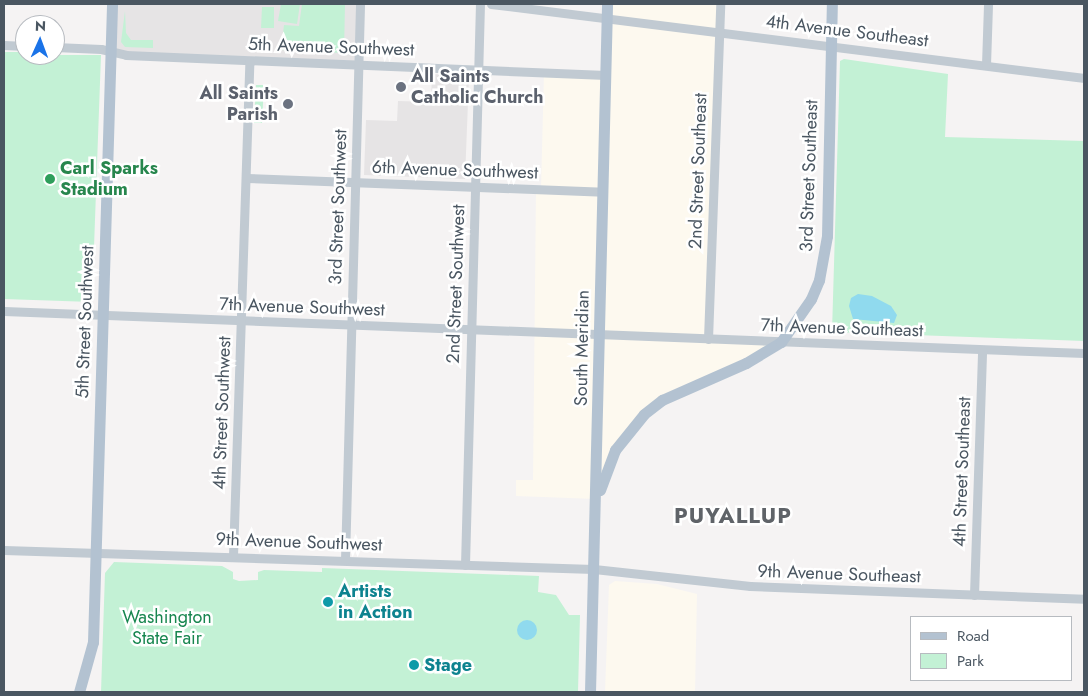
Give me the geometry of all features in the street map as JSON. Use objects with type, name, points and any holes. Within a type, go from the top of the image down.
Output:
[{"type":"main road","name":"5th Street Southwest","points":[[79,692],[92,642],[112,4]]},
{"type":"main road","name":"South Meridian","points":[[590,692],[596,511],[607,4]]},
{"type":"main road","name":"3rd Street Southeast","points":[[596,511],[610,461],[628,431],[644,414],[662,400],[746,363],[781,342],[812,299],[827,236],[832,4]]},
{"type":"street","name":"3rd Street Southwest","points":[[345,560],[360,4]]},
{"type":"street","name":"2nd Street Southwest","points":[[465,564],[480,4]]},
{"type":"street","name":"4th Avenue Southeast","points":[[491,4],[831,44],[1084,78]]},
{"type":"street","name":"2nd Street Southeast","points":[[708,339],[720,4]]},
{"type":"street","points":[[986,65],[988,4]]},
{"type":"street","name":"5th Avenue Southwest","points":[[65,48],[110,51],[126,56],[606,75]]},
{"type":"street","name":"4th Street Southwest","points":[[233,556],[249,61]]},
{"type":"street","name":"6th Avenue Southwest","points":[[246,178],[603,192]]},
{"type":"street","name":"7th Avenue Southwest","points":[[4,311],[471,329],[599,336]]},
{"type":"street","name":"7th Avenue Southeast","points":[[599,336],[1084,352]]},
{"type":"street","name":"4th Street Southeast","points":[[974,595],[982,350]]},
{"type":"street","name":"9th Avenue Southwest","points":[[4,550],[594,569]]},
{"type":"street","name":"9th Avenue Southeast","points":[[594,569],[750,586],[1084,599]]},
{"type":"shaded area","points":[[112,4],[360,4],[358,65],[110,51]]},
{"type":"shaded area","points":[[608,4],[720,4],[708,338],[781,342],[674,393],[635,422],[596,499],[516,496],[516,480],[533,480],[536,189],[541,189],[544,72],[606,75]]},
{"type":"shaded area","points":[[432,74],[469,76],[465,179],[364,175],[366,120],[397,121],[398,101],[431,102]]},
{"type":"shaded area","points":[[615,581],[657,584],[697,594],[695,692],[605,692],[609,585]]},
{"type":"green space","points":[[281,4],[300,4],[297,24],[278,21]]},
{"type":"green space","points":[[302,4],[345,4],[344,53],[281,50],[284,25],[299,26]]},
{"type":"green space","points":[[262,7],[274,7],[274,28],[261,28]]},
{"type":"green space","points":[[125,11],[126,33],[131,40],[153,40],[153,48],[125,47],[121,42]]},
{"type":"green space","name":"Carl Sparks Stadium","points":[[4,52],[15,52],[15,65],[65,65],[65,55],[101,55],[92,302],[4,299]]},
{"type":"green space","points":[[844,59],[948,74],[945,137],[1084,141],[1084,341],[832,332],[840,61]]},
{"type":"green space","points":[[256,85],[264,85],[262,123],[254,123]]},
{"type":"green space","name":"Washington State Fair","points":[[114,562],[222,566],[233,572],[233,579],[239,581],[258,580],[258,572],[264,570],[322,572],[322,568],[539,576],[538,592],[556,595],[569,615],[580,615],[578,692],[101,692],[105,573]]},
{"type":"water","points":[[858,294],[872,296],[891,306],[897,315],[894,323],[853,319],[849,306],[851,298]]},
{"type":"water","points":[[527,620],[534,623],[537,630],[534,637],[527,640],[520,637],[517,630],[520,623]]},
{"type":"place","name":"All Saints Catholic Church","points":[[401,87]]},
{"type":"place","name":"All Saints Parish","points":[[288,104]]},
{"type":"place","name":"Carl Sparks Stadium","points":[[50,179]]},
{"type":"place","name":"Artists in Action","points":[[328,602]]},
{"type":"place","name":"Stage","points":[[414,665]]},
{"type":"district","name":"PUYALLUP","points":[[733,516]]}]
